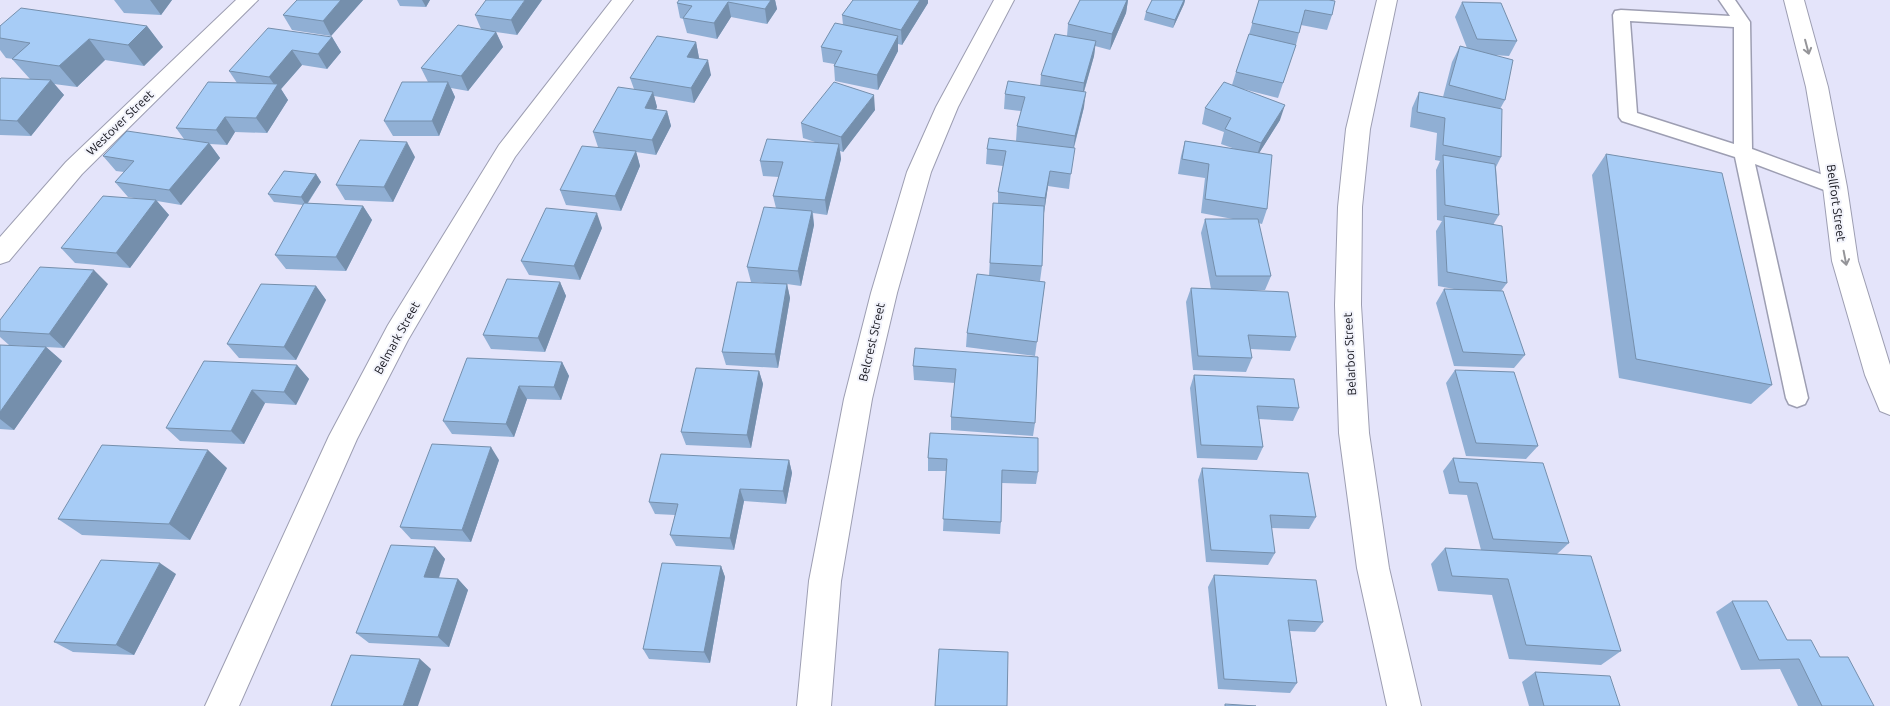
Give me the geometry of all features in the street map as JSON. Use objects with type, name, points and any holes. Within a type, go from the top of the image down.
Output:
[{"type":"street","name":"Westover Street","points":[[0,254],[74,168],[248,0]]},
{"type":"street","name":"Belmark Street","points":[[222,706],[344,436],[403,324],[452,239],[507,151],[623,0]]},
{"type":"street","name":"Belcrest Street","points":[[814,706],[825,581],[858,400],[884,292],[919,172],[947,107],[1004,0]]},
{"type":"street","name":"Belarbor Street","points":[[1387,0],[1358,129],[1350,207],[1348,305],[1354,433],[1373,568],[1404,706]]},
{"type":"street","name":"Bellfort Street","points":[[1794,0],[1817,87],[1835,187],[1845,261],[1879,375],[1890,403]]},
{"type":"lane","points":[[1727,0],[1742,22],[1743,153],[1797,398]]},
{"type":"lane","points":[[1742,22],[1621,14],[1628,117],[1743,153],[1835,187]]},
{"type":"building","points":[[297,0],[341,0],[323,21],[283,15]]},
{"type":"building","points":[[486,0],[525,0],[511,20],[475,15]]},
{"type":"building","points":[[679,0],[771,0],[765,9],[728,2],[714,23],[683,18],[692,6],[677,3]]},
{"type":"building","points":[[853,0],[920,0],[901,30],[842,15]]},
{"type":"building","points":[[1080,0],[1127,0],[1112,34],[1068,24]]},
{"type":"building","points":[[1152,0],[1184,0],[1175,20],[1146,12]]},
{"type":"building","points":[[1259,0],[1335,1],[1332,15],[1305,10],[1299,33],[1252,23]]},
{"type":"building","points":[[1462,2],[1501,3],[1517,41],[1477,39]]},
{"type":"building","points":[[21,8],[147,26],[128,45],[89,39],[59,66],[12,59],[30,43],[0,38],[0,26]]},
{"type":"building","points":[[835,23],[898,36],[877,75],[834,66],[842,51],[821,47]]},
{"type":"building","points":[[458,25],[496,32],[461,76],[421,68]]},
{"type":"building","points":[[268,28],[332,37],[318,54],[292,50],[269,77],[229,71]]},
{"type":"building","points":[[1055,34],[1096,41],[1084,83],[1041,75]]},
{"type":"building","points":[[1249,34],[1296,45],[1283,83],[1236,72]]},
{"type":"building","points":[[657,36],[696,42],[687,57],[708,60],[691,88],[630,78]]},
{"type":"building","points":[[1460,46],[1513,60],[1505,100],[1449,85]]},
{"type":"building","points":[[1,78],[51,80],[17,121],[0,120]]},
{"type":"building","points":[[1008,81],[1086,92],[1075,136],[1017,126],[1025,97],[1005,94]]},
{"type":"building","points":[[208,82],[278,84],[256,118],[225,117],[216,130],[176,128]]},
{"type":"building","points":[[402,82],[448,82],[432,121],[384,121]]},
{"type":"building","points":[[834,82],[874,95],[841,137],[801,123]]},
{"type":"building","points":[[1224,82],[1285,105],[1261,143],[1225,129],[1231,118],[1205,108]]},
{"type":"building","points":[[618,87],[653,92],[645,108],[667,111],[652,140],[593,132]]},
{"type":"building","points":[[1419,92],[1502,109],[1501,157],[1443,145],[1445,118],[1417,112]]},
{"type":"building","points":[[127,131],[209,143],[169,190],[115,182],[134,161],[103,156]]},
{"type":"building","points":[[989,138],[1075,148],[1071,174],[1050,171],[1045,198],[998,192],[1006,151],[987,149]]},
{"type":"building","points":[[767,139],[839,144],[825,200],[773,196],[783,162],[760,161]]},
{"type":"building","points":[[360,140],[407,142],[384,187],[336,185]]},
{"type":"building","points":[[1185,141],[1272,155],[1267,209],[1205,199],[1209,164],[1182,159]]},
{"type":"building","points":[[582,146],[636,151],[615,196],[560,190]]},
{"type":"building","points":[[1606,154],[1722,173],[1772,385],[1636,359]]},
{"type":"building","points":[[1443,155],[1495,164],[1499,215],[1445,205]]},
{"type":"building","points":[[284,171],[316,174],[301,197],[268,194]]},
{"type":"building","points":[[103,196],[156,200],[116,253],[61,248]]},
{"type":"building","points":[[304,203],[363,206],[336,257],[275,255]]},
{"type":"building","points":[[993,203],[1044,206],[1042,266],[990,263]]},
{"type":"building","points":[[764,207],[812,211],[798,271],[747,267]]},
{"type":"building","points":[[546,208],[597,213],[574,266],[521,261]]},
{"type":"building","points":[[1444,216],[1502,226],[1507,283],[1447,272]]},
{"type":"building","points":[[1205,219],[1258,219],[1271,276],[1216,276]]},
{"type":"building","points":[[40,267],[94,270],[49,334],[0,331],[0,320]]},
{"type":"building","points":[[977,274],[1045,282],[1037,342],[967,333]]},
{"type":"building","points":[[507,279],[560,282],[538,338],[483,335]]},
{"type":"building","points":[[737,282],[787,284],[775,354],[722,352]]},
{"type":"building","points":[[261,284],[316,286],[284,347],[227,344]]},
{"type":"building","points":[[1191,288],[1288,292],[1296,337],[1248,335],[1252,358],[1198,356]]},
{"type":"building","points":[[1444,289],[1503,291],[1525,355],[1463,352]]},
{"type":"building","points":[[0,345],[46,347],[0,412]]},
{"type":"building","points":[[915,348],[1038,357],[1035,423],[951,417],[956,369],[913,366]]},
{"type":"building","points":[[467,358],[562,362],[554,387],[519,386],[506,424],[443,421]]},
{"type":"building","points":[[204,361],[297,365],[284,392],[252,390],[231,431],[166,428]]},
{"type":"building","points":[[696,368],[759,371],[747,435],[681,432]]},
{"type":"building","points":[[1455,370],[1514,372],[1538,446],[1476,443]]},
{"type":"building","points":[[1194,375],[1294,379],[1299,408],[1257,406],[1263,447],[1201,445]]},
{"type":"building","points":[[930,433],[1038,438],[1038,472],[1002,470],[1001,522],[943,519],[947,459],[928,458]]},
{"type":"building","points":[[432,444],[491,447],[462,530],[400,527]]},
{"type":"building","points":[[102,445],[208,450],[169,524],[58,519]]},
{"type":"building","points":[[661,454],[789,460],[783,491],[740,489],[730,538],[670,535],[678,504],[649,502]]},
{"type":"building","points":[[1453,458],[1543,463],[1569,543],[1493,539],[1477,483],[1459,482]]},
{"type":"building","points":[[1202,468],[1308,473],[1316,517],[1270,515],[1275,553],[1211,550]]},
{"type":"building","points":[[391,545],[435,547],[424,577],[458,579],[438,637],[356,633]]},
{"type":"building","points":[[1445,548],[1591,556],[1621,651],[1526,645],[1508,579],[1452,576]]},
{"type":"building","points":[[101,560],[160,563],[116,645],[54,642]]},
{"type":"building","points":[[662,563],[721,566],[704,652],[643,649]]},
{"type":"building","points":[[1214,575],[1316,580],[1323,622],[1288,620],[1297,683],[1224,679]]},
{"type":"building","points":[[1732,601],[1767,601],[1787,640],[1811,640],[1820,657],[1848,657],[1874,706],[1822,706],[1799,659],[1759,660]]},
{"type":"building","points":[[939,649],[1008,652],[1007,706],[935,706]]},
{"type":"building","points":[[351,655],[420,659],[403,706],[331,706]]},
{"type":"building","points":[[1535,672],[1610,676],[1620,706],[1544,706]]},
{"type":"building","points":[[1225,704],[1256,706],[1225,706]]}]
